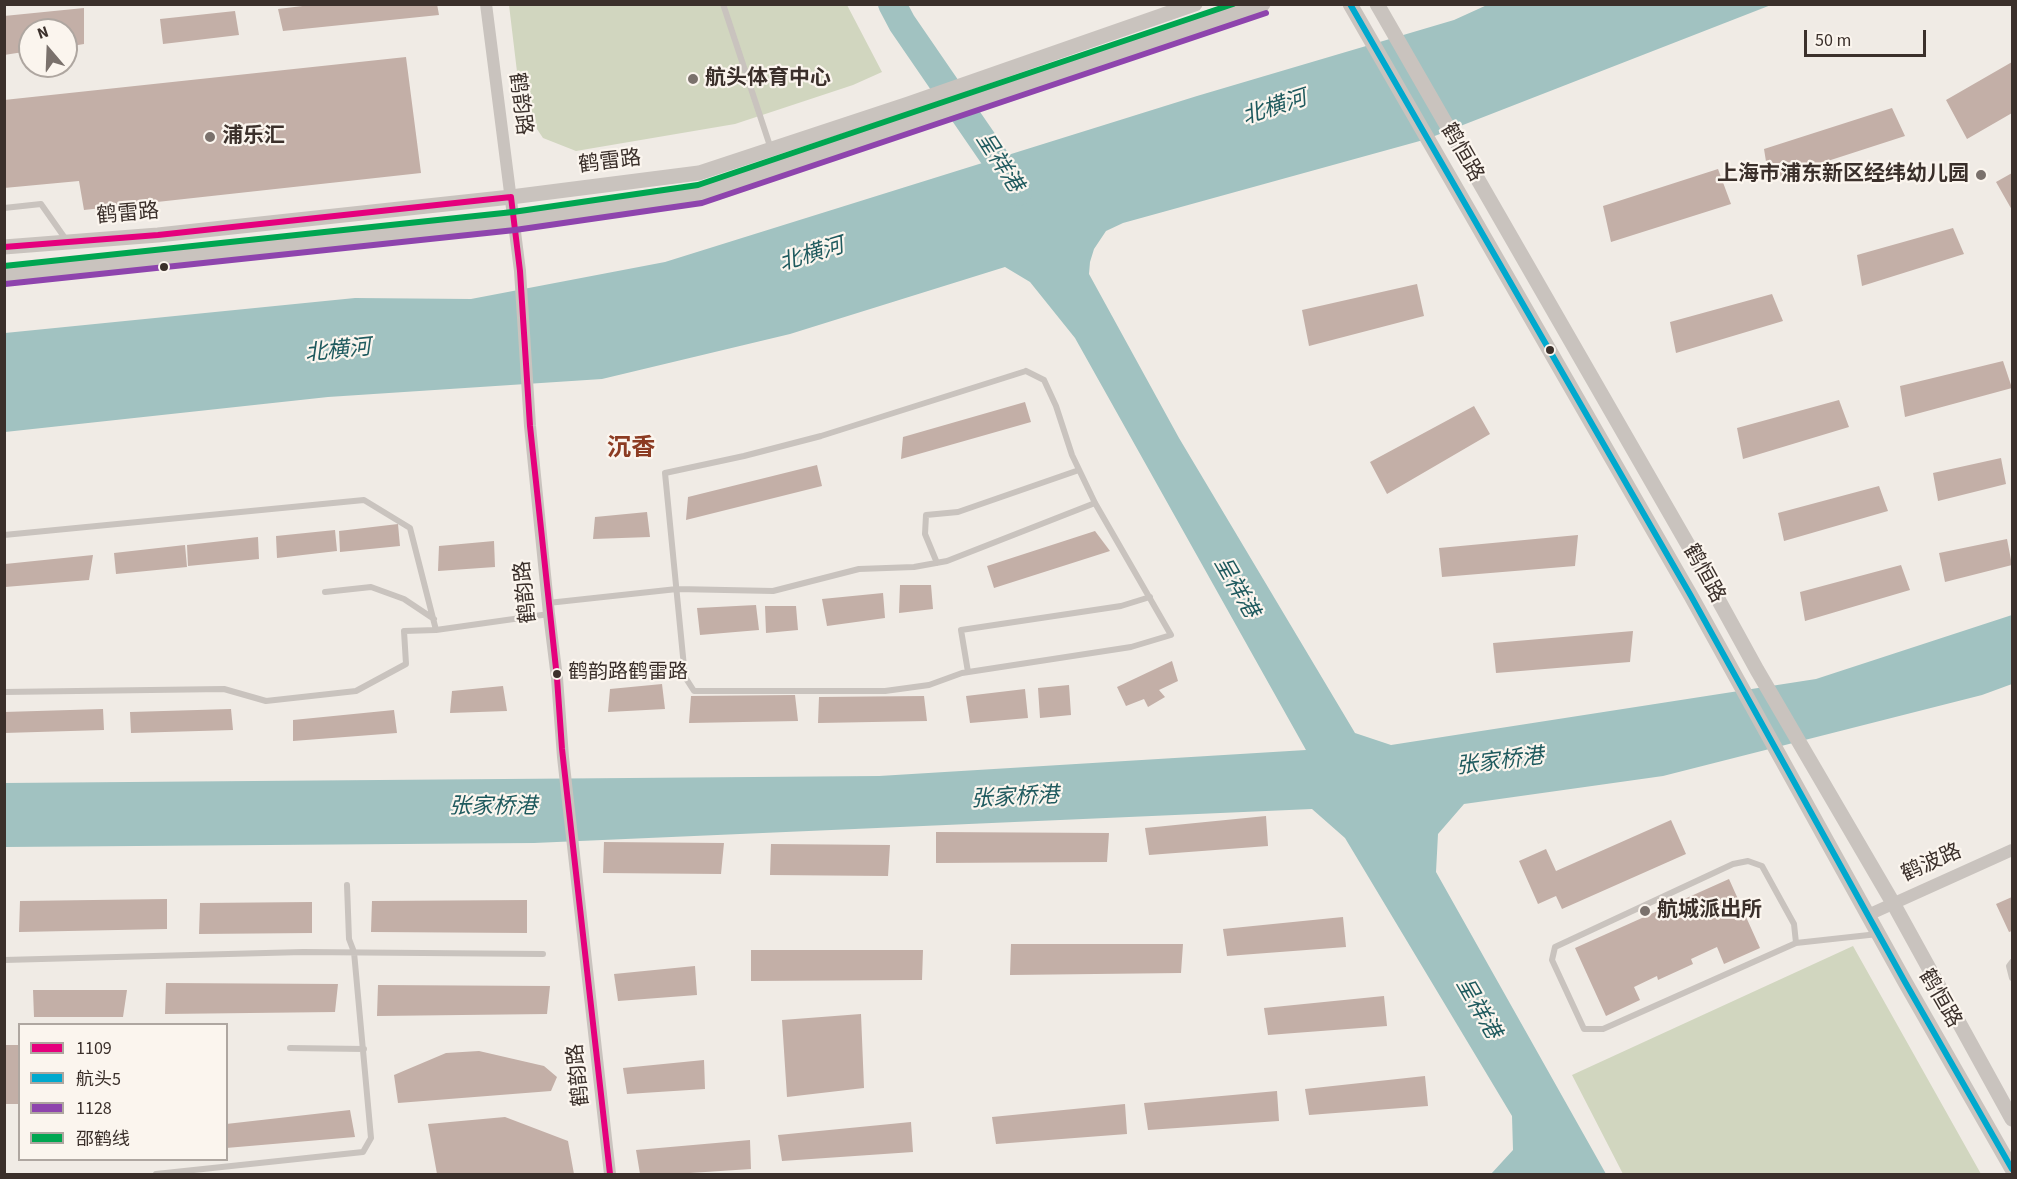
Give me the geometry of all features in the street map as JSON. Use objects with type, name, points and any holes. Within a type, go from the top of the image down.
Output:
[{"type":"street","name":"鹤韵路","points":[[486,4],[520,272],[530,426],[548,608],[610,1174]]},
{"type":"street","name":"鹤雷路","points":[[4,247],[158,234],[511,197],[699,173],[908,104],[1196,4]]},
{"type":"street","name":"鹤雷路","points":[[4,275],[514,221],[700,194],[1263,4]]},
{"type":"street","name":"鹤恒路","points":[[1350,4],[1691,596],[1878,934],[2013,1168]]},
{"type":"street","name":"鹤恒路","points":[[1377,4],[1757,670],[1893,903],[2013,1119]]},
{"type":"street","name":"鹤波路","points":[[1868,915],[2013,850]]},
{"type":"lane","points":[[723,4],[771,149]]},
{"type":"lane","points":[[4,208],[41,204],[68,241]]},
{"type":"lane","points":[[1026,371],[1044,380],[1056,406],[1079,471],[1095,502],[1171,635],[1120,649],[968,672],[929,686],[885,691],[694,691],[685,677],[665,473],[821,436],[1026,371]]},
{"type":"lane","points":[[937,563],[926,534],[926,515],[958,512],[1079,471]]},
{"type":"lane","points":[[4,535],[364,500],[410,528],[436,630]]},
{"type":"lane","points":[[4,692],[224,689],[266,701],[356,691],[406,664],[404,631],[436,630],[548,608],[677,589],[773,591],[859,569],[914,567],[937,563],[958,557],[1095,502]]},
{"type":"lane","points":[[325,592],[371,587],[404,599],[435,619]]},
{"type":"lane","points":[[968,672],[961,630],[1110,608],[1150,597]]},
{"type":"lane","points":[[1796,943],[1794,924],[1762,866],[1748,861],[1733,864],[1555,947],[1552,960],[1584,1029],[1603,1029],[1796,943],[1878,934]]},
{"type":"lane","points":[[156,1174],[363,1152],[372,1138],[354,952],[349,939],[347,885]]},
{"type":"lane","points":[[4,960],[354,952],[543,954]]},
{"type":"lane","points":[[2013,962],[2009,966],[2013,978]]},
{"type":"lane","points":[[290,1048],[364,1049]]},
{"type":"green space","name":"航头体育中心","points":[[509,5],[847,5],[882,72],[853,85],[735,124],[576,151],[543,138],[521,105]]},
{"type":"green space","points":[[1853,946],[1981,1174],[1623,1174],[1572,1075]]},
{"type":"water","points":[[1487,5],[1771,5],[1427,139],[1123,223],[1106,231],[1094,249],[1090,262],[1089,274],[1179,438],[1355,733],[1391,745],[1816,679],[2012,615],[2012,684],[1982,695],[1663,776],[1464,804],[1438,834],[1436,872],[1606,1174],[1491,1174],[1513,1150],[1512,1116],[1345,838],[1312,809],[534,843],[5,847],[4,783],[879,776],[1306,750],[1075,338],[1030,282],[1005,267],[790,334],[602,379],[328,397],[5,432],[5,333],[355,298],[471,299],[665,262],[1197,96],[1454,20]]},
{"type":"building","points":[[319,4],[437,4],[439,15],[283,31],[278,9]]},
{"type":"building","points":[[84,8],[84,44],[78,45],[78,18],[18,18],[18,53],[4,55],[4,16]]},
{"type":"building","points":[[235,11],[239,35],[163,44],[160,19]]},
{"type":"building","name":"浦乐汇","points":[[406,57],[421,173],[84,210],[79,181],[4,188],[4,100]]},
{"type":"building","points":[[2012,62],[2012,113],[1967,139],[1946,100]]},
{"type":"building","points":[[1892,108],[1905,136],[1769,180],[1764,149]]},
{"type":"building","points":[[1718,169],[1731,204],[1611,242],[1603,206]]},
{"type":"building","points":[[2012,173],[2012,210],[1996,182]]},
{"type":"building","points":[[1953,228],[1964,254],[1862,286],[1857,255]]},
{"type":"building","points":[[1417,284],[1424,316],[1309,346],[1302,310]]},
{"type":"building","points":[[1772,294],[1783,321],[1676,353],[1670,322]]},
{"type":"building","points":[[2003,361],[2012,388],[1905,417],[1900,386]]},
{"type":"building","points":[[1839,400],[1849,427],[1743,459],[1737,428]]},
{"type":"building","points":[[1025,402],[1031,422],[901,459],[903,437]]},
{"type":"building","points":[[1474,406],[1490,434],[1387,494],[1370,462]]},
{"type":"building","points":[[2001,458],[2006,484],[1938,501],[1933,473]]},
{"type":"building","points":[[817,465],[822,486],[686,520],[688,497]]},
{"type":"building","points":[[1879,486],[1888,511],[1784,541],[1778,513]]},
{"type":"building","points":[[647,512],[650,537],[593,539],[595,517]]},
{"type":"building","points":[[398,524],[400,546],[340,552],[339,531]]},
{"type":"building","points":[[335,530],[337,551],[277,558],[276,536]]},
{"type":"building","points":[[1095,531],[1110,551],[994,588],[987,566]]},
{"type":"building","points":[[1578,535],[1575,566],[1442,577],[1439,548]]},
{"type":"building","points":[[258,537],[259,559],[188,566],[187,545]]},
{"type":"building","points":[[2007,539],[2012,565],[1945,582],[1939,553]]},
{"type":"building","points":[[494,541],[495,567],[438,571],[439,546]]},
{"type":"building","points":[[185,545],[187,567],[116,574],[114,553]]},
{"type":"building","points":[[93,555],[89,580],[5,587],[5,564]]},
{"type":"building","points":[[1901,565],[1910,590],[1805,621],[1800,592]]},
{"type":"building","points":[[900,585],[931,585],[933,609],[899,613]]},
{"type":"building","points":[[883,593],[885,618],[827,626],[822,599]]},
{"type":"building","points":[[756,605],[759,630],[700,635],[697,608]]},
{"type":"building","points":[[765,606],[796,606],[798,630],[766,633]]},
{"type":"building","points":[[1633,631],[1630,662],[1496,673],[1493,643]]},
{"type":"building","points":[[1172,661],[1178,681],[1159,690],[1165,697],[1148,707],[1144,699],[1126,706],[1117,687]]},
{"type":"building","points":[[662,684],[665,709],[608,712],[610,689]]},
{"type":"building","points":[[1069,685],[1071,715],[1040,718],[1038,688]]},
{"type":"building","points":[[503,686],[507,711],[450,713],[452,691]]},
{"type":"building","points":[[1025,689],[1028,718],[970,723],[966,696]]},
{"type":"building","points":[[795,695],[798,721],[689,723],[691,696]]},
{"type":"building","points":[[924,696],[927,721],[818,723],[819,697]]},
{"type":"building","points":[[103,709],[104,730],[4,733],[4,712]]},
{"type":"building","points":[[231,709],[233,730],[131,733],[130,712]]},
{"type":"building","points":[[394,710],[397,733],[293,741],[293,720]]},
{"type":"building","points":[[1266,816],[1268,846],[1149,855],[1145,828]]},
{"type":"building","points":[[1671,820],[1686,854],[1562,909],[1556,896],[1538,904],[1519,861],[1546,849],[1556,871]]},
{"type":"building","points":[[936,832],[1109,833],[1107,862],[936,863]]},
{"type":"building","points":[[604,842],[724,843],[721,874],[603,873]]},
{"type":"building","points":[[771,844],[890,845],[888,876],[770,875]]},
{"type":"building","points":[[1729,879],[1760,948],[1724,964],[1717,947],[1691,959],[1693,964],[1658,980],[1657,976],[1634,987],[1640,1000],[1606,1016],[1575,948]]},
{"type":"building","points":[[2012,897],[2012,931],[2009,932],[1996,904]]},
{"type":"building","points":[[167,899],[167,929],[19,932],[20,901]]},
{"type":"building","points":[[527,900],[527,933],[371,932],[372,901]]},
{"type":"building","points":[[312,902],[312,933],[199,934],[200,903]]},
{"type":"building","points":[[1343,917],[1346,947],[1227,956],[1223,929]]},
{"type":"building","points":[[1011,944],[1183,944],[1181,973],[1010,975]]},
{"type":"building","points":[[751,950],[923,950],[922,980],[751,981]]},
{"type":"building","points":[[695,966],[697,995],[618,1001],[614,974]]},
{"type":"building","points":[[166,983],[338,984],[335,1012],[165,1014]]},
{"type":"building","points":[[378,985],[550,986],[547,1014],[377,1016]]},
{"type":"building","points":[[33,990],[127,990],[123,1017],[34,1017]]},
{"type":"building","points":[[1384,996],[1387,1026],[1268,1035],[1264,1008]]},
{"type":"building","points":[[861,1014],[864,1088],[787,1097],[782,1020]]},
{"type":"building","points":[[4,1045],[18,1045],[18,1104],[4,1104]]},
{"type":"building","points":[[479,1051],[544,1066],[557,1077],[551,1091],[398,1103],[394,1075],[446,1053]]},
{"type":"building","points":[[704,1060],[705,1089],[627,1094],[623,1068]]},
{"type":"building","points":[[1425,1076],[1428,1106],[1309,1115],[1305,1089]]},
{"type":"building","points":[[1277,1091],[1279,1121],[1148,1130],[1144,1103]]},
{"type":"building","points":[[1125,1104],[1127,1134],[996,1144],[992,1117]]},
{"type":"building","points":[[350,1110],[355,1137],[228,1148],[228,1124]]},
{"type":"building","points":[[505,1117],[568,1141],[574,1174],[437,1174],[428,1124]]},
{"type":"building","points":[[911,1122],[913,1152],[782,1161],[778,1135]]},
{"type":"building","points":[[750,1140],[751,1169],[640,1174],[636,1150]]},
{"type":"waterway","name":"呈祥港","points":[[892,4],[902,23],[1018,192]]},
{"type":"transit line","name":"邵鹤线","points":[[4,266],[513,212],[698,185],[1233,4]]},
{"type":"transit line","name":"航头5","points":[[1350,4],[1691,596],[1905,982],[2012,1169]]},
{"type":"transit line","name":"1128","points":[[5,284],[515,230],[702,203],[1266,13]]},
{"type":"transit line","name":"1109","points":[[511,197],[520,271],[530,426],[557,678],[562,749],[610,1174]]},
{"type":"transit line","name":"1109","points":[[4,247],[158,235],[511,197]]},
{"type":"place","name":"航头体育中心","points":[[693,79]]},
{"type":"place","name":"浦乐汇","points":[[210,137]]},
{"type":"place","name":"上海市浦东新区经纬幼儿园","points":[[1981,175]]},
{"type":"place","name":"鹤韵路鹤雷路","points":[[557,674]]},
{"type":"place","name":"航城派出所","points":[[1645,911]]},
{"type":"district","name":"沉香","points":[[631,450]]},
{"type":"water label","name":"北横河","points":[[1275,109]]},
{"type":"water label","name":"北横河","points":[[812,256]]},
{"type":"water label","name":"北横河","points":[[338,352]]},
{"type":"water label","name":"张家桥港","points":[[1500,763]]},
{"type":"water label","name":"张家桥港","points":[[1015,799]]},
{"type":"water label","name":"张家桥港","points":[[493,808]]}]
